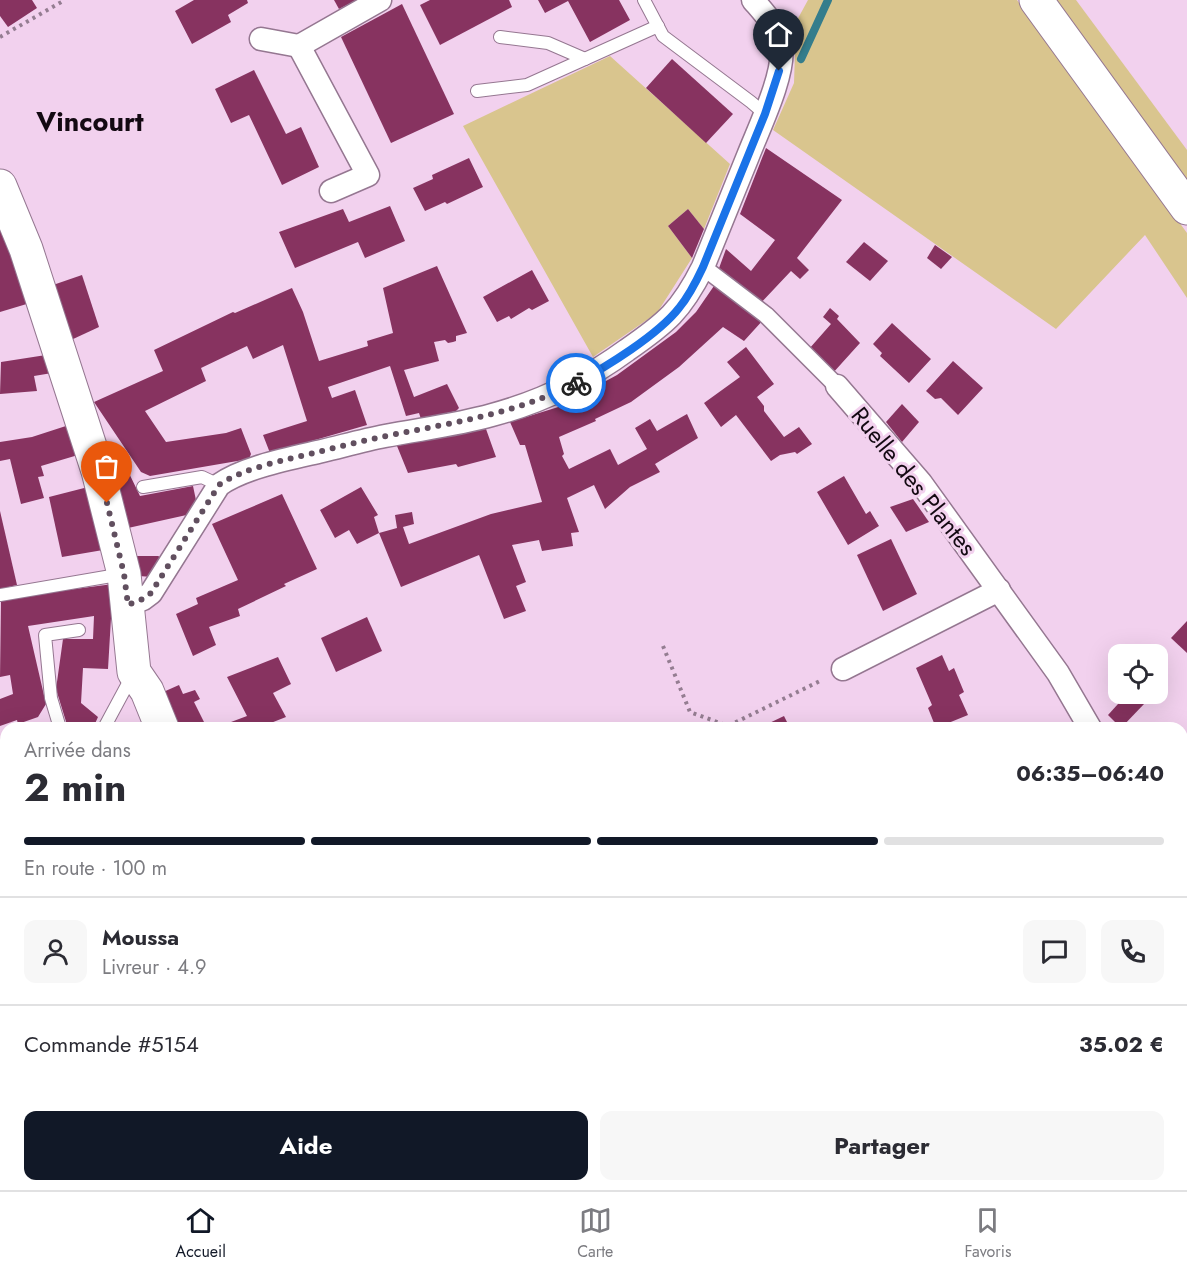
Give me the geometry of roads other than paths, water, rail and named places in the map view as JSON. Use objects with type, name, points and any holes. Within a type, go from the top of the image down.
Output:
[{"type":"main road","points":[[1036,0],[1187,208]]},
{"type":"main road","points":[[0,186],[26,249],[78,403],[98,471],[126,589],[134,672],[147,691],[160,722]]},
{"type":"street","points":[[261,39],[298,46],[381,0]]},
{"type":"street","points":[[126,589],[143,599],[151,593],[219,485],[230,478],[303,456],[385,436],[452,425],[493,415],[563,389],[599,370],[666,322],[691,291],[703,267],[765,114],[779,71],[782,48],[772,22],[753,0]]},
{"type":"street","points":[[298,46],[368,176],[331,191]]},
{"type":"street","name":"Ruelle des Plantes","points":[[703,267],[766,315],[837,386],[921,483],[1058,673],[1087,722]]},
{"type":"street","points":[[843,669],[999,590]]},
{"type":"lane","points":[[644,0],[663,36],[765,114]]},
{"type":"lane","points":[[477,91],[527,85],[658,27]]},
{"type":"lane","points":[[500,37],[548,43],[585,59]]},
{"type":"lane","points":[[143,487],[202,477],[219,485]]},
{"type":"lane","points":[[0,595],[126,589]]},
{"type":"lane","points":[[58,722],[51,698],[45,635],[79,630]]},
{"type":"lane","points":[[107,722],[134,672]]},
{"type":"waterway","points":[[801,59],[828,0]]},
{"type":"district","name":"Vincourt","points":[[90,121]]}]
